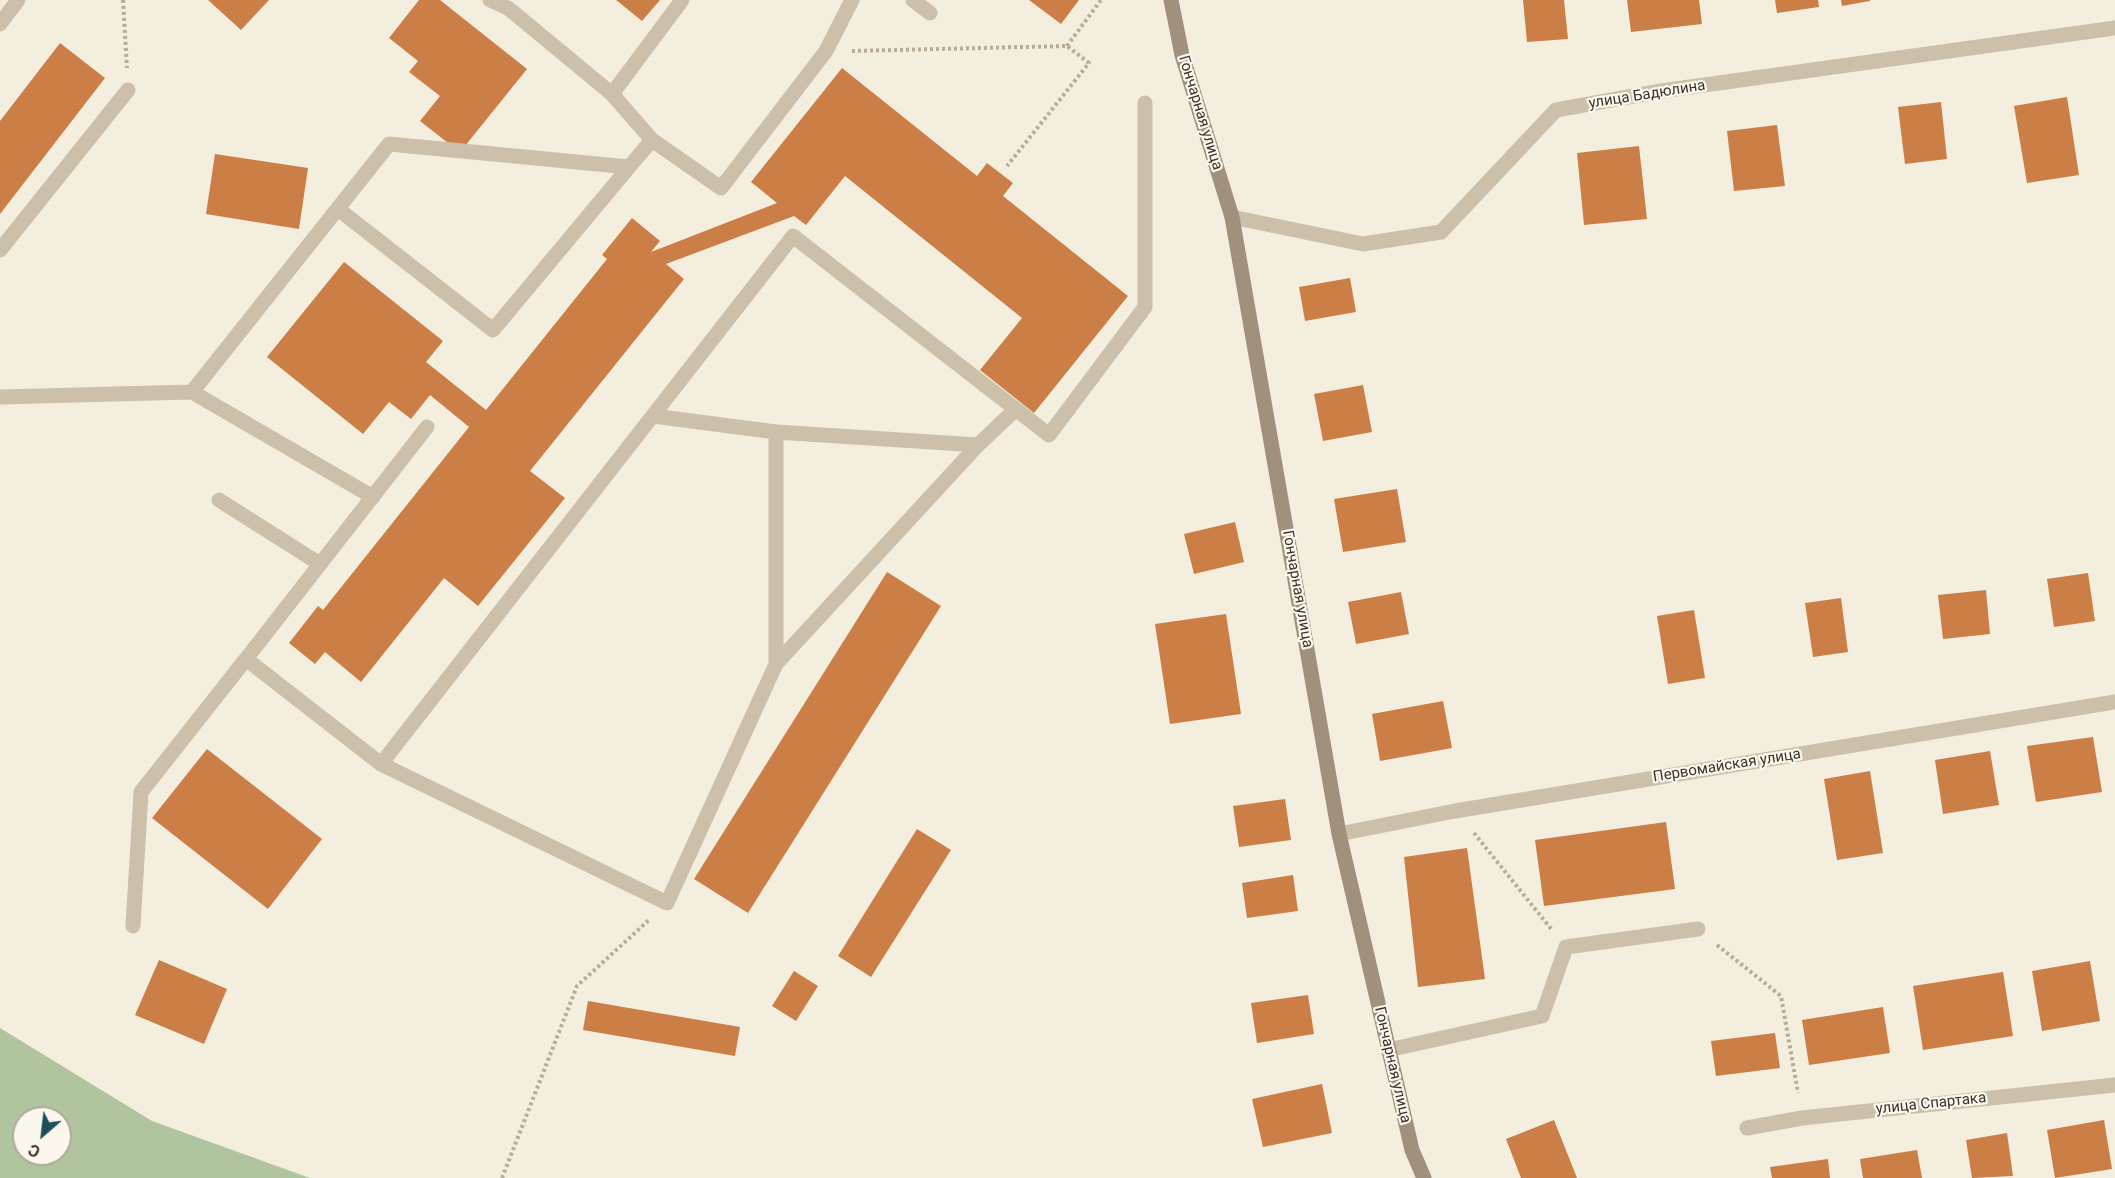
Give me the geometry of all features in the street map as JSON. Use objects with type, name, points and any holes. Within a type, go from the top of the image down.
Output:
[{"type":"street","points":[[0,24],[18,0]]},
{"type":"street","points":[[490,0],[508,8],[612,94],[652,140],[722,188],[826,51],[852,0]]},
{"type":"street","points":[[612,94],[682,0]]},
{"type":"street","points":[[913,0],[930,13]]},
{"type":"street","name":"Гончарная улица","points":[[1171,0],[1182,55],[1232,217],[1339,834],[1412,1150],[1424,1178]]},
{"type":"street","name":"улица Бадюлина","points":[[1232,217],[1364,244],[1440,232],[1556,111],[1661,91],[2115,28]]},
{"type":"street","points":[[0,250],[128,90]]},
{"type":"street","points":[[381,764],[793,236],[1049,435],[1145,307],[1145,104]]},
{"type":"street","points":[[338,208],[493,330],[652,140]]},
{"type":"street","points":[[192,392],[389,144],[629,167]]},
{"type":"street","points":[[0,397],[192,392],[373,497]]},
{"type":"street","points":[[246,659],[381,764],[667,903],[776,664],[978,445],[1016,409]]},
{"type":"street","points":[[653,416],[776,432],[978,445]]},
{"type":"street","points":[[133,926],[141,792],[428,427]]},
{"type":"street","points":[[776,432],[776,664]]},
{"type":"street","points":[[219,501],[320,564]]},
{"type":"street","name":"Первомайская улица","points":[[1339,834],[1455,811],[2115,702]]},
{"type":"street","points":[[1388,1050],[1542,1016],[1566,947],[1698,929]]},
{"type":"street","name":"улица Спартака","points":[[1747,1128],[1802,1118],[2115,1085]]},
{"type":"path","points":[[123,0],[128,90]]},
{"type":"path","points":[[1066,46],[1101,0]]},
{"type":"path","points":[[826,51],[1066,46],[1089,63],[1007,166]]},
{"type":"path","points":[[1455,811],[1566,947]]},
{"type":"path","points":[[502,1178],[577,986],[667,903]]},
{"type":"path","points":[[1698,929],[1781,996],[1802,1118]]},
{"type":"green space","points":[[0,1028],[152,1121],[310,1178],[0,1178]]},
{"type":"building","points":[[208,0],[269,0],[241,30]]},
{"type":"building","points":[[419,0],[440,0],[527,69],[465,146],[448,143],[420,121],[440,96],[409,72],[418,61],[389,38]]},
{"type":"building","points":[[616,0],[660,0],[642,21]]},
{"type":"building","points":[[1029,0],[1079,0],[1061,24]]},
{"type":"building","points":[[1523,0],[1564,0],[1568,39],[1527,42]]},
{"type":"building","points":[[1627,0],[1699,0],[1702,24],[1631,32]]},
{"type":"building","points":[[1775,0],[1818,0],[1819,7],[1777,13]]},
{"type":"building","points":[[1841,0],[1870,0],[1870,1],[1842,6]]},
{"type":"building","points":[[60,43],[105,78],[0,214],[0,121]]},
{"type":"building","points":[[842,68],[977,176],[987,163],[1013,183],[1003,196],[1128,296],[1034,413],[980,370],[1022,318],[845,176],[806,225],[794,216],[666,264],[684,279],[530,471],[565,498],[478,606],[444,578],[361,682],[325,652],[315,664],[289,643],[318,606],[323,610],[469,427],[430,395],[411,419],[389,402],[363,434],[267,357],[344,262],[443,341],[426,362],[486,410],[607,259],[602,255],[632,218],[660,241],[651,252],[777,203],[751,182]]},
{"type":"building","points":[[2067,97],[2079,175],[2027,183],[2014,106]]},
{"type":"building","points":[[1941,102],[1947,159],[1905,164],[1898,107]]},
{"type":"building","points":[[1777,125],[1785,186],[1734,191],[1727,131]]},
{"type":"building","points":[[1639,146],[1647,219],[1584,225],[1577,153]]},
{"type":"building","points":[[215,154],[308,168],[299,229],[206,214]]},
{"type":"building","points":[[1350,278],[1356,312],[1305,321],[1299,287]]},
{"type":"building","points":[[1363,385],[1372,432],[1323,441],[1314,394]]},
{"type":"building","points":[[1397,489],[1406,542],[1343,552],[1334,499]]},
{"type":"building","points":[[1235,522],[1244,562],[1194,574],[1184,534]]},
{"type":"building","points":[[887,572],[941,606],[748,913],[694,879]]},
{"type":"building","points":[[2088,573],[2095,621],[2054,627],[2047,579]]},
{"type":"building","points":[[1986,590],[1990,634],[1943,639],[1938,595]]},
{"type":"building","points":[[1401,592],[1409,634],[1356,644],[1348,602]]},
{"type":"building","points":[[1841,598],[1848,652],[1813,657],[1805,603]]},
{"type":"building","points":[[1694,610],[1705,678],[1668,684],[1657,616]]},
{"type":"building","points":[[1226,614],[1241,714],[1170,724],[1155,624]]},
{"type":"building","points":[[1443,701],[1452,748],[1380,761],[1372,714]]},
{"type":"building","points":[[2093,737],[2102,792],[2036,802],[2027,746]]},
{"type":"building","points":[[207,749],[322,839],[268,909],[152,818]]},
{"type":"building","points":[[1990,751],[1999,805],[1943,814],[1935,760]]},
{"type":"building","points":[[1870,771],[1883,853],[1837,860],[1824,779]]},
{"type":"building","points":[[1285,799],[1291,840],[1239,847],[1233,806]]},
{"type":"building","points":[[1666,822],[1675,889],[1544,906],[1535,840]]},
{"type":"building","points":[[917,829],[951,850],[871,977],[838,956]]},
{"type":"building","points":[[1467,848],[1485,979],[1418,987],[1404,857]]},
{"type":"building","points":[[1293,875],[1298,911],[1247,918],[1242,883]]},
{"type":"building","points":[[159,960],[227,989],[204,1044],[135,1015]]},
{"type":"building","points":[[2090,961],[2100,1021],[2042,1031],[2032,971]]},
{"type":"building","points":[[794,971],[818,986],[796,1021],[772,1006]]},
{"type":"building","points":[[2003,972],[2013,1036],[1923,1050],[1913,986]]},
{"type":"building","points":[[1308,995],[1314,1034],[1257,1043],[1251,1003]]},
{"type":"building","points":[[588,1001],[740,1027],[735,1056],[583,1030]]},
{"type":"building","points":[[1883,1007],[1890,1053],[1809,1065],[1802,1020]]},
{"type":"building","points":[[1775,1033],[1780,1068],[1716,1076],[1711,1041]]},
{"type":"building","points":[[1322,1084],[1332,1133],[1263,1147],[1252,1099]]},
{"type":"building","points":[[1554,1120],[1577,1178],[1521,1178],[1506,1139]]},
{"type":"building","points":[[2104,1120],[2112,1169],[2055,1178],[2047,1130]]},
{"type":"building","points":[[2007,1133],[2013,1176],[1972,1178],[1966,1140]]},
{"type":"building","points":[[1917,1150],[1922,1178],[1863,1178],[1860,1159]]},
{"type":"building","points":[[1828,1159],[1830,1178],[1772,1178],[1770,1167]]}]
